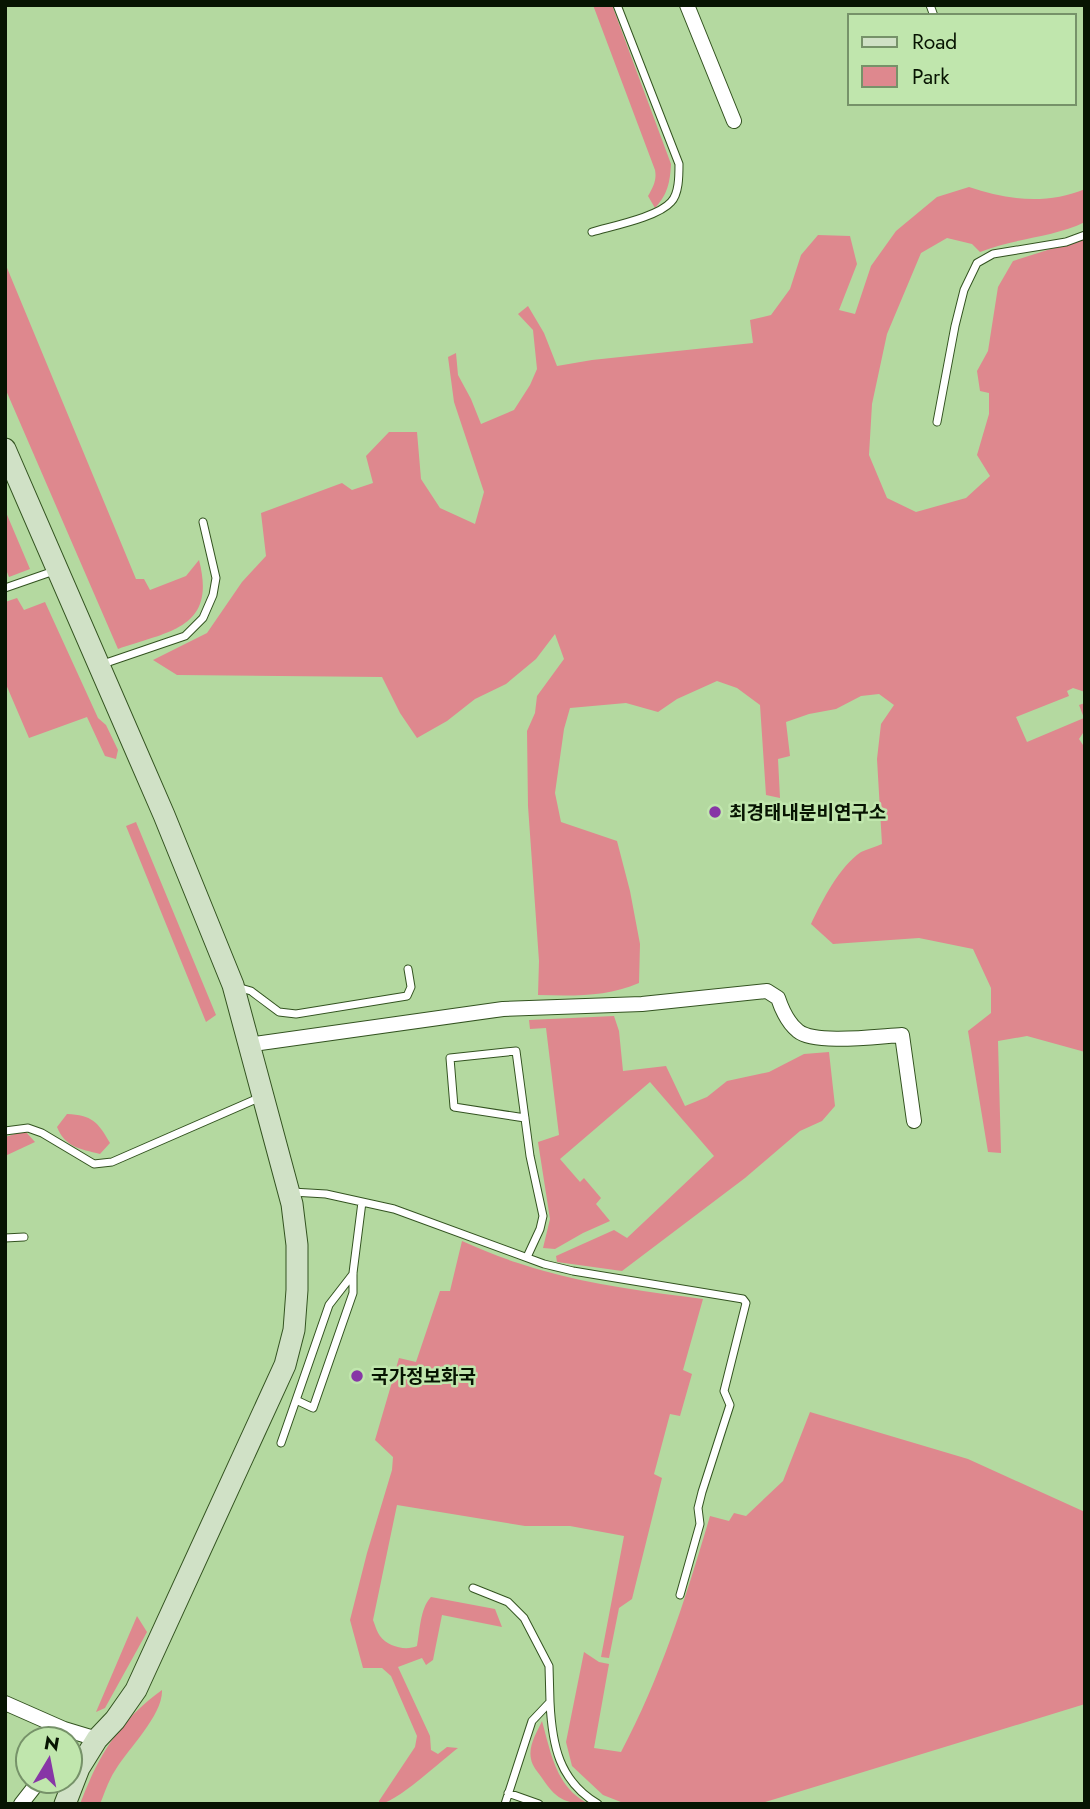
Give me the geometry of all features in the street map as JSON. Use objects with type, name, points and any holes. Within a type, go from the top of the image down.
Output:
[{"type":"street","points":[[687,5],[734,121]]},
{"type":"street","points":[[5,449],[164,815],[233,985],[288,1192],[296,1245],[294,1330],[285,1365],[136,1690],[115,1720],[97,1739],[79,1768],[65,1804]]},
{"type":"street","points":[[247,1045],[503,1009],[642,1004],[767,991],[778,998],[783,1012],[799,1033],[828,1039],[902,1035],[914,1121]]},
{"type":"street","points":[[5,1703],[46,1725]]},
{"type":"street","points":[[84,1737],[97,1739]]},
{"type":"lane","points":[[592,232],[657,212],[672,202],[679,180],[679,164],[617,5]]},
{"type":"lane","points":[[937,422],[954,326],[964,290],[977,263],[993,254],[1066,242],[1085,235]]},
{"type":"lane","points":[[100,665],[185,635],[203,618],[214,595],[216,578],[203,522]]},
{"type":"lane","points":[[5,588],[58,569]]},
{"type":"lane","points":[[233,985],[251,991],[279,1012],[296,1014],[407,996],[411,987],[408,969]]},
{"type":"lane","points":[[525,1118],[454,1107],[450,1058],[516,1051],[543,1216],[527,1257]]},
{"type":"lane","points":[[5,1131],[28,1128],[42,1133],[93,1164],[111,1162],[262,1096]]},
{"type":"lane","points":[[288,1192],[326,1194],[394,1209],[573,1271],[743,1300],[746,1303],[724,1391],[730,1405],[702,1492],[698,1508],[700,1524],[680,1595]]},
{"type":"lane","points":[[296,1400],[313,1408],[353,1293],[362,1202]]},
{"type":"lane","points":[[5,1238],[24,1237]]},
{"type":"lane","points":[[282,1443],[329,1305],[353,1273]]},
{"type":"lane","points":[[474,1588],[508,1602],[524,1618],[549,1666],[551,1733],[561,1763],[580,1793],[598,1804]]},
{"type":"lane","points":[[505,1804],[532,1721],[550,1702]]},
{"type":"lane","points":[[508,1793],[539,1804]]},
{"type":"green space","points":[[593,5],[612,5],[671,164],[667,188],[655,208],[648,196],[655,180],[655,170]]},
{"type":"green space","points":[[969,187],[997,195],[1027,199],[1056,197],[1085,189],[1085,222],[980,252],[972,244],[947,238],[921,253],[887,334],[872,404],[869,455],[887,498],[916,512],[966,498],[990,476],[977,455],[989,414],[989,393],[980,391],[977,371],[988,351],[998,287],[1013,261],[1085,238],[1085,692],[1073,688],[1067,691],[1069,696],[1016,717],[1027,742],[1084,718],[1079,705],[1085,703],[1085,730],[1079,739],[1085,748],[1085,1052],[1027,1036],[998,1041],[1001,1153],[988,1152],[968,1031],[991,1013],[991,988],[973,949],[919,938],[833,944],[811,924],[845,866],[861,852],[882,844],[877,759],[881,724],[894,705],[879,694],[861,696],[836,709],[786,722],[790,756],[778,759],[780,798],[766,795],[760,705],[737,688],[717,681],[677,699],[658,712],[626,703],[570,708],[564,729],[555,793],[561,822],[617,841],[640,944],[639,983],[602,993],[538,995],[539,961],[528,806],[527,731],[535,713],[537,696],[564,659],[555,634],[536,659],[506,684],[475,699],[447,721],[417,738],[400,713],[382,677],[177,675],[153,660],[207,633],[242,582],[266,556],[261,513],[342,483],[352,490],[373,483],[366,456],[389,432],[417,432],[421,479],[440,508],[475,524],[484,492],[454,402],[448,357],[456,353],[458,375],[481,424],[514,410],[537,369],[533,330],[518,314],[528,306],[544,333],[557,366],[753,343],[750,320],[771,315],[790,289],[801,255],[818,235],[850,236],[857,264],[839,310],[855,314],[871,266],[896,231],[937,197]]},
{"type":"green space","points":[[5,263],[136,579],[144,579],[150,590],[186,576],[199,560],[203,583],[201,600],[195,614],[171,631],[118,649],[5,388]]},
{"type":"green space","points":[[5,510],[30,569],[9,577],[5,567]]},
{"type":"green space","points":[[17,598],[24,610],[45,602],[98,718],[106,725],[118,750],[116,759],[105,756],[87,717],[29,738],[5,682],[5,602]]},
{"type":"green space","points":[[136,822],[216,1015],[206,1022],[126,826]]},
{"type":"green space","points":[[614,1016],[619,1031],[623,1071],[666,1066],[685,1106],[707,1097],[727,1081],[769,1072],[804,1054],[829,1052],[835,1106],[822,1121],[800,1131],[745,1178],[622,1271],[557,1262],[556,1256],[614,1230],[627,1238],[714,1156],[650,1082],[560,1159],[580,1182],[584,1178],[601,1198],[596,1204],[610,1221],[555,1249],[543,1248],[550,1219],[538,1142],[559,1135],[546,1028],[530,1029],[529,1020]]},
{"type":"green space","points":[[67,1114],[83,1116],[93,1121],[110,1143],[100,1154],[69,1143],[57,1127]]},
{"type":"green space","points":[[25,1131],[35,1142],[5,1156],[5,1137]]},
{"type":"green space","points":[[462,1241],[511,1261],[563,1276],[703,1299],[683,1370],[692,1374],[680,1416],[670,1414],[654,1474],[662,1478],[632,1599],[619,1608],[609,1658],[601,1657],[624,1536],[570,1526],[525,1526],[397,1505],[373,1620],[380,1636],[397,1647],[417,1646],[423,1613],[431,1597],[495,1609],[502,1627],[442,1615],[433,1660],[426,1665],[422,1658],[398,1667],[430,1736],[431,1750],[438,1754],[447,1747],[458,1748],[396,1797],[379,1804],[415,1747],[417,1736],[391,1676],[382,1668],[363,1668],[350,1620],[392,1470],[393,1457],[375,1440],[399,1358],[416,1362],[440,1291],[450,1291]]},
{"type":"green space","points":[[810,1412],[968,1459],[1085,1512],[1085,1704],[759,1804],[626,1804],[603,1795],[572,1766],[566,1742],[584,1652],[599,1662],[609,1664],[594,1748],[621,1752],[660,1666],[710,1516],[729,1521],[734,1513],[746,1516],[783,1481]]},
{"type":"green space","points":[[137,1616],[147,1632],[105,1708],[96,1712]]},
{"type":"green space","points":[[162,1690],[157,1710],[109,1781],[100,1804],[80,1804],[94,1770],[112,1740],[147,1702]]},
{"type":"green space","points":[[542,1721],[552,1757],[562,1779],[569,1789],[589,1804],[573,1803],[561,1798],[551,1790],[534,1767],[531,1749]]},
{"type":"place","name":"최경태내분비연구소","points":[[715,812]]},
{"type":"place","name":"국가정보화국","points":[[357,1376]]}]
